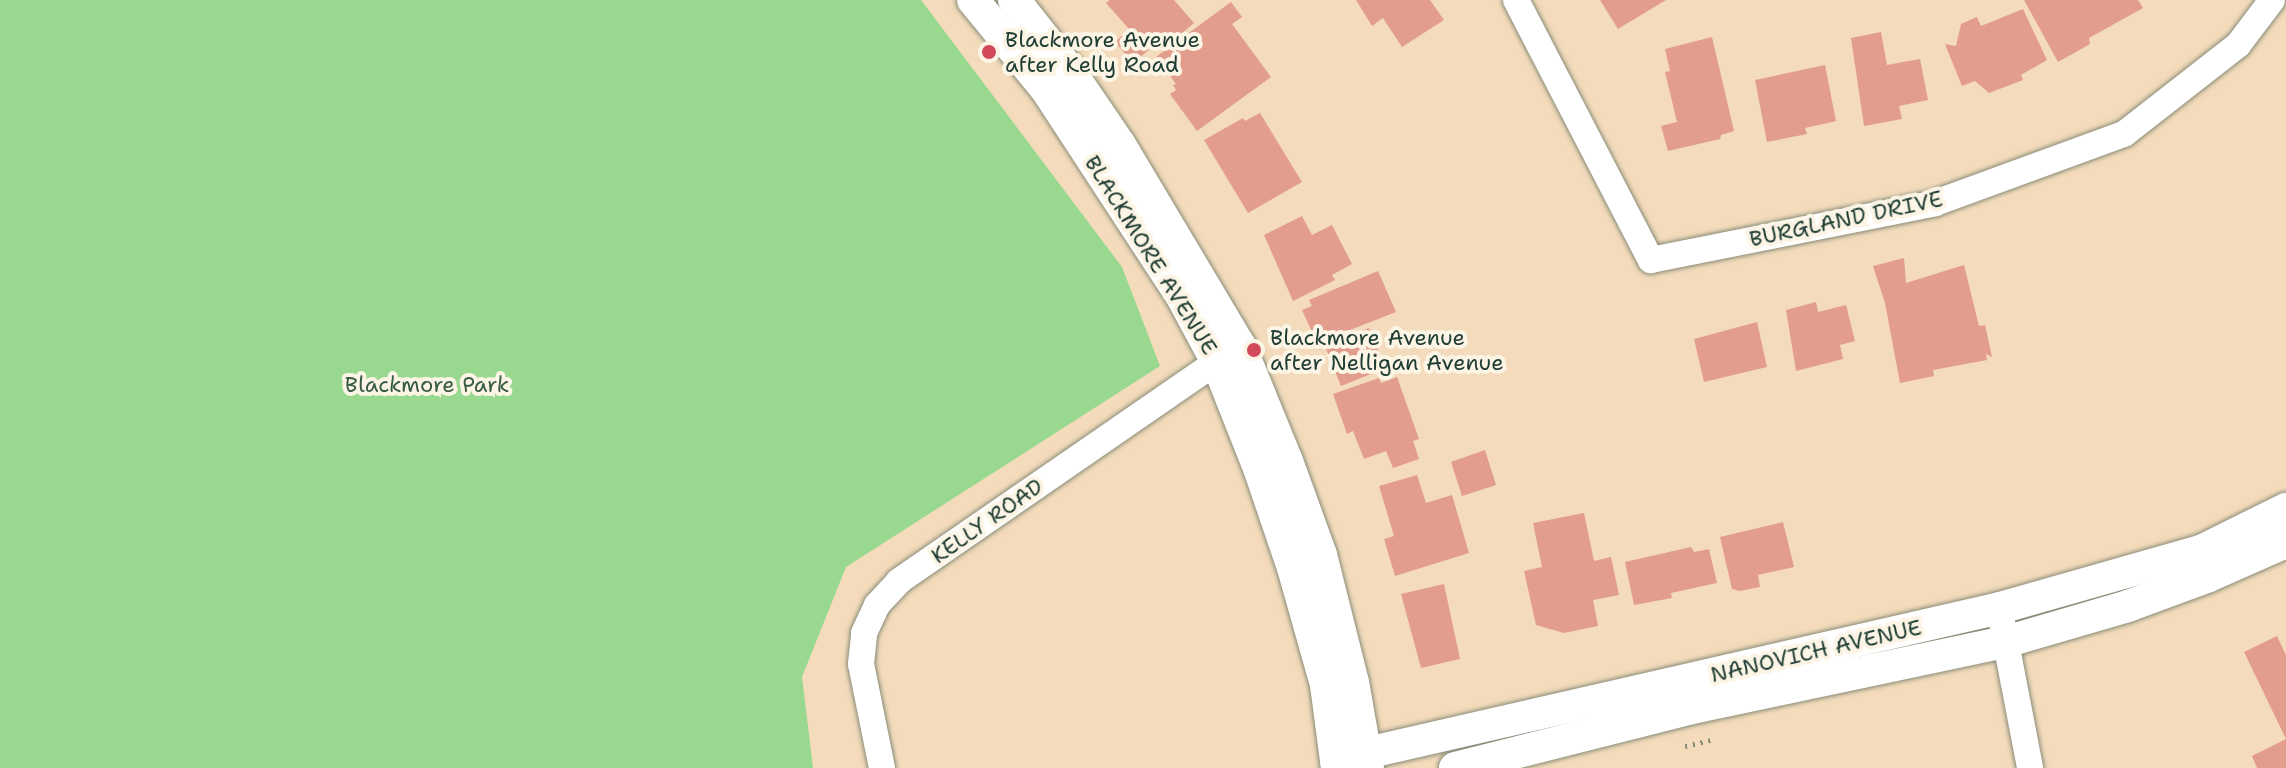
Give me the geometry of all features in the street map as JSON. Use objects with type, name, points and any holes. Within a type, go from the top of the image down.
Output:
[{"type":"street","name":"BLACKMORE AVENUE","points":[[973,0],[1046,89],[1181,295],[1228,354]]},
{"type":"street","name":"BLACKMORE AVENUE","points":[[1014,0],[1067,67],[1120,145],[1287,461],[1321,555],[1353,682],[1352,762]]},
{"type":"street","name":"BURGLAND DRIVE","points":[[1516,0],[1651,260],[1935,203],[2124,134],[2238,45],[2272,0]]},
{"type":"street","name":"KELLY ROAD","points":[[882,768],[861,664],[864,633],[877,605],[899,581],[1228,354]]},
{"type":"street","name":"NANOVICH AVENUE","points":[[1352,762],[2000,608],[2203,550],[2286,509]]},
{"type":"street","name":"NANOVICH AVENUE","points":[[1455,768],[1692,708],[2005,642],[2128,606],[2209,576],[2286,542]]},
{"type":"street","points":[[2000,608],[2030,768]]},
{"type":"green space","name":"Blackmore Park","points":[[0,0],[921,0],[1122,267],[1160,366],[846,567],[802,677],[813,768],[0,768]]},
{"type":"building","points":[[1110,0],[1174,0],[1194,23],[1163,49],[1157,43],[1133,63],[1115,42],[1129,29],[1106,3]]},
{"type":"building","points":[[1356,0],[1430,0],[1444,20],[1402,47],[1383,18],[1372,26]]},
{"type":"building","points":[[1600,0],[1666,0],[1618,29]]},
{"type":"building","points":[[2024,0],[2138,0],[2143,8],[2089,38],[2090,44],[2058,62]]},
{"type":"building","points":[[1231,2],[1242,17],[1232,24],[1271,77],[1197,131],[1170,94],[1176,90],[1173,85],[1176,84],[1156,57]]},
{"type":"building","points":[[2023,9],[2047,60],[2021,75],[2023,80],[1989,93],[1975,81],[1962,86],[1945,44],[1956,46],[1961,24],[1977,17],[1981,26]]},
{"type":"building","points":[[1881,32],[1887,65],[1920,59],[1928,100],[1899,106],[1902,119],[1864,126],[1851,38]]},
{"type":"building","points":[[1712,37],[1734,131],[1721,135],[1720,139],[1668,151],[1661,126],[1677,122],[1665,72],[1670,71],[1665,49]]},
{"type":"building","points":[[1825,65],[1836,121],[1805,128],[1807,134],[1767,142],[1755,80]]},
{"type":"building","points":[[1260,113],[1302,182],[1248,213],[1204,140],[1243,118],[1245,121]]},
{"type":"building","points":[[1302,216],[1312,235],[1332,225],[1352,264],[1332,275],[1335,280],[1293,301],[1264,235]]},
{"type":"building","points":[[1904,258],[1906,283],[1964,265],[1979,326],[1985,325],[1992,357],[1986,354],[1987,360],[1933,370],[1934,376],[1900,383],[1885,303],[1873,266]]},
{"type":"building","points":[[1378,271],[1396,312],[1317,343],[1302,310],[1312,306],[1309,300]]},
{"type":"building","points":[[1816,302],[1818,312],[1846,305],[1855,341],[1840,345],[1843,359],[1796,371],[1786,310]]},
{"type":"building","points":[[1757,322],[1767,367],[1704,382],[1694,339]]},
{"type":"building","points":[[1369,328],[1384,365],[1341,386],[1325,346]]},
{"type":"building","points":[[1397,377],[1419,439],[1413,441],[1419,459],[1393,468],[1386,451],[1364,459],[1353,431],[1347,434],[1333,394],[1379,378],[1381,383]]},
{"type":"building","points":[[1485,450],[1496,485],[1462,496],[1451,462]]},
{"type":"building","points":[[1417,475],[1426,503],[1452,495],[1469,553],[1395,576],[1384,539],[1394,536],[1379,486]]},
{"type":"building","points":[[1584,513],[1594,561],[1611,557],[1619,595],[1593,600],[1598,626],[1564,633],[1536,625],[1524,571],[1542,567],[1533,523]]},
{"type":"building","points":[[1783,522],[1794,567],[1758,575],[1760,587],[1740,591],[1732,589],[1720,537]]},
{"type":"building","points":[[1691,547],[1694,552],[1709,549],[1717,583],[1671,593],[1672,598],[1634,605],[1625,562]]},
{"type":"building","points":[[1444,584],[1460,659],[1421,668],[1401,594]]},
{"type":"building","points":[[2277,636],[2286,655],[2286,739],[2244,652]]},
{"type":"building","points":[[2286,739],[2286,768],[2257,768],[2252,756]]},
{"type":"place","name":"Blackmore Avenue after Kelly Road","points":[[989,52]]},
{"type":"place","name":"Blackmore Avenue after Nelligan Avenue","points":[[1254,350]]}]
